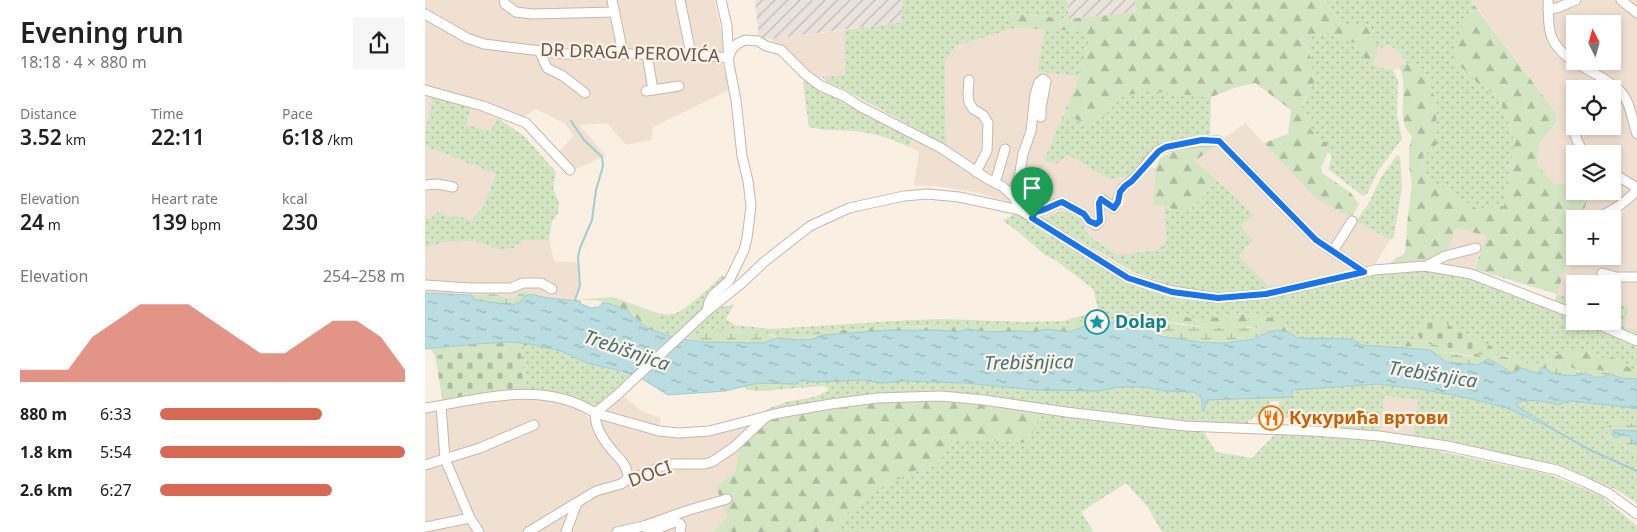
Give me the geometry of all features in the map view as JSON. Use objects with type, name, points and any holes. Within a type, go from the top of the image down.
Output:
[{"type":"street","points":[[504,0],[505,4],[516,12],[532,14],[615,12]]},
{"type":"street","points":[[613,0],[623,53]]},
{"type":"street","points":[[680,0],[691,54]]},
{"type":"street","points":[[707,311],[713,294],[729,282],[740,261],[745,250],[749,223],[750,194],[742,156],[736,100],[728,58],[727,26],[721,0]]},
{"type":"street","points":[[1548,4],[1557,8],[1576,0]]},
{"type":"street","points":[[1621,0],[1637,13]]},
{"type":"street","points":[[1548,4],[1551,32],[1559,49],[1600,80]]},
{"type":"street","name":"DR DRAGA PEROVIĆA","points":[[425,14],[467,38],[484,44],[566,54],[691,54],[728,58],[732,49],[737,44],[745,40],[759,41],[766,46],[781,50],[806,75],[821,86],[844,96],[861,107],[941,148],[1012,195],[1020,210]]},
{"type":"street","points":[[539,50],[547,68],[563,76],[585,93]]},
{"type":"street","points":[[647,54],[649,91],[679,86]]},
{"type":"street","points":[[1012,195],[1019,177],[1023,154],[1031,131],[1035,94],[1039,82],[1043,79],[1046,81],[1041,117]]},
{"type":"street","points":[[969,80],[967,94],[969,102],[973,110],[983,115],[988,123],[987,151],[976,172]]},
{"type":"street","points":[[425,90],[483,106],[526,123],[571,170]]},
{"type":"street","points":[[1621,92],[1628,102],[1637,134]]},
{"type":"street","points":[[1628,102],[1637,99]]},
{"type":"street","points":[[1032,218],[1035,212],[1047,210],[1055,204],[1062,202],[1084,214],[1089,221],[1096,224],[1100,221],[1099,203],[1101,199],[1114,208],[1118,202],[1120,192],[1159,151],[1166,147],[1202,140],[1219,141],[1316,240],[1364,272]]},
{"type":"street","points":[[995,183],[1005,148]]},
{"type":"street","points":[[1611,210],[1631,197],[1637,188],[1621,178]]},
{"type":"street","points":[[425,185],[437,184],[453,187]]},
{"type":"street","points":[[595,413],[616,396],[707,311],[742,283],[764,262],[810,226],[849,208],[874,201],[904,196],[927,194],[959,197],[1020,210],[1128,278],[1172,292],[1218,298],[1266,294],[1364,272],[1425,266],[1471,274],[1566,311]]},
{"type":"street","points":[[1333,252],[1352,221]]},
{"type":"street","points":[[1425,266],[1445,256],[1476,248]]},
{"type":"street","points":[[1602,272],[1616,277],[1637,277]]},
{"type":"street","points":[[425,285],[511,288],[523,283],[541,283],[552,289]]},
{"type":"street","points":[[1612,330],[1637,341]]},
{"type":"street","points":[[425,408],[517,394],[541,394],[576,403],[595,413],[659,431],[679,433],[709,431],[767,416],[831,404],[867,399],[941,396],[1185,426],[1313,431],[1379,436],[1447,446],[1557,470],[1607,493],[1637,514]]},
{"type":"street","points":[[441,406],[445,459],[470,518],[479,532]]},
{"type":"street","points":[[595,413],[596,424],[600,433],[611,450],[626,466],[629,479]]},
{"type":"street","name":"DOCI","points":[[528,532],[595,491],[621,484],[629,479],[669,464],[704,464],[712,462],[734,447],[767,416]]},
{"type":"street","points":[[425,465],[480,448],[534,425]]},
{"type":"street","points":[[617,532],[643,526],[727,499]]},
{"type":"street","points":[[566,532],[577,503]]},
{"type":"street","points":[[425,527],[470,518]]},
{"type":"street","points":[[648,532],[675,522],[681,526],[680,532]]},
{"type":"shaded area","points":[[425,0],[714,0],[723,37],[722,62],[729,90],[653,127],[651,140],[626,145],[607,123],[579,125],[606,156],[575,169],[558,153],[574,135],[564,123],[536,109],[522,118],[515,113],[498,118],[490,131],[466,125],[471,108],[433,96],[425,133]]},
{"type":"shaded area","points":[[755,0],[903,0],[901,22],[759,39]]},
{"type":"shaded area","points":[[1067,0],[1135,0],[1137,12],[1069,19]]},
{"type":"shaded area","points":[[1471,0],[1637,0],[1637,330],[1624,327],[1629,306],[1621,304],[1621,275],[1566,275],[1566,296],[1557,294],[1566,265],[1621,265],[1621,210],[1584,210],[1587,200],[1621,200],[1621,145],[1566,145],[1566,185],[1554,184],[1537,164],[1540,142],[1556,123],[1556,113]]},
{"type":"shaded area","points":[[1015,28],[1045,29],[1037,71],[1079,77],[1044,160],[1068,155],[1109,179],[1131,176],[1138,166],[1156,168],[1153,206],[1164,204],[1166,241],[1157,250],[1117,255],[1088,235],[1082,219],[1057,211],[1044,219],[1030,209],[975,192],[936,186],[914,185],[919,152],[909,147],[914,135],[946,152],[945,62],[955,46]]},
{"type":"shaded area","points":[[845,30],[845,75],[814,78],[771,39]]},
{"type":"shaded area","points":[[1387,45],[1398,50],[1406,63],[1393,71],[1373,65],[1379,49]]},
{"type":"shaded area","points":[[1245,123],[1314,197],[1390,240],[1375,264],[1271,288],[1238,256],[1240,226],[1253,215],[1195,161]]},
{"type":"shaded area","points":[[425,146],[496,174],[483,207],[471,221],[455,214],[453,218],[437,212],[430,219],[425,217]]},
{"type":"shaded area","points":[[1455,228],[1487,236],[1471,274],[1441,269]]},
{"type":"shaded area","points":[[524,240],[549,240],[554,261],[578,263],[580,286],[575,300],[548,298],[522,291],[516,298],[493,294],[425,293],[425,248],[444,242],[474,241],[501,250],[514,248]]},
{"type":"shaded area","points":[[621,394],[641,411],[661,418],[659,429],[604,412]]},
{"type":"shaded area","points":[[517,396],[540,396],[584,409],[586,416],[591,420],[599,421],[602,419],[658,433],[752,422],[739,452],[735,472],[716,486],[727,518],[712,532],[425,532],[425,411]]},
{"type":"shaded area","points":[[1384,396],[1418,400],[1413,436],[1380,432]]},
{"type":"green space","points":[[903,0],[1067,0],[1069,19],[1010,13],[1015,28],[955,46],[945,62],[946,145],[825,81],[822,77],[845,75],[845,30],[901,22]]},
{"type":"green space","points":[[1135,0],[1326,0],[1340,24],[1365,24],[1379,49],[1373,65],[1365,60],[1362,50],[1355,43],[1338,38],[1332,32],[1313,35],[1308,47],[1316,78],[1301,106],[1310,119],[1311,130],[1319,139],[1327,143],[1328,152],[1321,168],[1322,173],[1350,192],[1359,204],[1351,218],[1314,197],[1264,143],[1288,134],[1291,110],[1255,83],[1237,87],[1211,97],[1146,91],[1120,97],[1105,115],[1089,126],[1064,113],[1079,77],[1090,39],[1082,31],[1015,28],[1009,13],[1069,19],[1136,12]]},
{"type":"green space","points":[[1326,0],[1471,0],[1474,5],[1460,32],[1477,82],[1499,97],[1515,141],[1504,207],[1477,209],[1427,178],[1422,157],[1437,144],[1436,101],[1424,70],[1406,63],[1398,50],[1387,45],[1379,49],[1365,24],[1340,24]]},
{"type":"green space","points":[[1474,5],[1556,113],[1556,123],[1540,142],[1537,164],[1554,184],[1566,185],[1566,200],[1587,201],[1584,210],[1566,210],[1566,265],[1557,294],[1474,269],[1487,236],[1456,228],[1443,262],[1391,265],[1391,262],[1405,253],[1412,186],[1409,149],[1412,136],[1406,129],[1404,121],[1403,84],[1399,67],[1406,63],[1424,70],[1436,101],[1437,144],[1422,157],[1427,178],[1477,209],[1504,206],[1515,141],[1499,97],[1477,82],[1453,59],[1460,32]]},
{"type":"green space","points":[[1045,29],[1082,31],[1090,39],[1079,77],[1037,71]]},
{"type":"green space","points":[[1332,32],[1338,38],[1355,42],[1362,50],[1365,60],[1373,65],[1393,71],[1398,80],[1397,115],[1402,139],[1378,171],[1367,194],[1363,196],[1328,169],[1332,157],[1328,152],[1327,144],[1319,139],[1311,130],[1310,119],[1301,106],[1308,96],[1310,86],[1311,63],[1308,47],[1313,35]]},
{"type":"green space","points":[[804,80],[914,135],[909,147],[889,139],[856,131],[809,127]]},
{"type":"green space","points":[[1146,91],[1211,97],[1210,136],[1168,142],[1154,147],[1131,176],[1109,179],[1068,155],[1056,164],[1044,160],[1064,113],[1089,126],[1105,115],[1120,97]]},
{"type":"green space","points":[[433,95],[471,108],[466,125],[490,131],[498,118],[524,136],[556,172],[553,188],[559,203],[558,214],[552,221],[549,240],[524,240],[514,248],[501,250],[474,241],[444,242],[425,248],[425,217],[430,219],[437,212],[453,218],[455,214],[471,221],[483,207],[496,174],[425,146],[425,133]]},
{"type":"green space","points":[[1204,145],[1215,146],[1195,161],[1215,179],[1205,195],[1184,212],[1178,212],[1163,205],[1153,207],[1156,168],[1160,158],[1174,151]]},
{"type":"green space","points":[[1397,155],[1400,157],[1402,187],[1394,236],[1390,240],[1356,221],[1367,206],[1382,176]]},
{"type":"green space","points":[[1215,179],[1254,215],[1240,226],[1253,240],[1239,256],[1271,288],[1219,293],[1173,286],[1133,272],[1044,219],[1059,212],[1067,212],[1076,216],[1082,219],[1088,235],[1117,255],[1157,250],[1166,241],[1164,204],[1170,209],[1183,212],[1195,205],[1205,195]]},
{"type":"green space","points":[[1020,210],[1128,278],[1218,298],[1393,268],[1471,274],[1566,311],[1566,330],[1612,330],[1637,341],[1637,371],[1617,359],[1602,359],[1589,351],[1564,352],[1539,363],[1524,363],[1513,357],[1498,356],[1498,350],[1440,320],[1416,331],[1419,339],[1407,342],[1404,349],[1361,345],[1351,339],[1297,338],[1288,332],[1285,318],[1270,318],[1254,313],[1228,314],[1213,318],[1193,318],[1164,314],[1141,315],[1132,313],[1118,315],[1117,322],[1111,322],[1111,319],[1098,314],[1070,324],[994,327],[898,326],[818,332],[807,335],[773,335],[719,330],[676,338],[659,333],[662,326],[657,313],[674,314],[680,311],[699,297],[722,275],[729,281],[713,295],[708,310],[734,304],[726,319],[735,325],[770,329],[941,319],[1023,322],[1064,321],[1087,314],[1098,308],[1093,289],[1057,261],[1045,255],[1003,221]]},
{"type":"green space","points":[[522,291],[530,294],[513,304],[475,300],[472,295],[493,294],[515,298]]},
{"type":"green space","points":[[1557,294],[1566,296],[1566,307],[1554,302]]},
{"type":"green space","points":[[613,297],[657,313],[662,326],[659,333],[647,328],[628,311],[608,303],[595,300],[575,300]]},
{"type":"green space","points":[[1621,304],[1629,306],[1624,327],[1637,330],[1637,336],[1621,329]]},
{"type":"green space","points":[[1122,313],[1213,318],[1228,314],[1254,313],[1270,318],[1285,318],[1288,332],[1278,330],[1268,332],[1250,327],[1209,328],[1153,319],[1144,321],[1138,327],[1128,322],[1117,322],[1118,315]]},
{"type":"green space","points":[[1098,314],[1108,315],[1111,322],[1097,322],[1069,332],[1048,329],[1033,332],[989,332],[967,329],[958,332],[842,333],[791,340],[785,340],[773,335],[807,335],[818,332],[897,326],[966,325],[994,327],[1056,325],[1070,324]]},
{"type":"green space","points":[[1426,317],[1440,320],[1499,350],[1498,356],[1488,356],[1421,342],[1416,331]]},
{"type":"green space","points":[[1153,319],[1196,327],[1247,328],[1268,332],[1246,339],[1212,342],[1187,340],[1138,327],[1144,321]]},
{"type":"green space","points":[[719,330],[765,333],[777,338],[764,343],[705,342],[683,337]]},
{"type":"green space","points":[[1419,339],[1421,342],[1488,356],[1513,357],[1524,363],[1539,363],[1564,352],[1578,349],[1589,351],[1602,359],[1617,359],[1637,371],[1637,379],[1620,377],[1598,370],[1585,373],[1573,368],[1559,366],[1545,368],[1538,373],[1520,369],[1516,373],[1509,372],[1501,365],[1475,356],[1404,349],[1407,342]]},
{"type":"green space","points":[[511,342],[529,344],[520,348],[452,352],[435,356],[431,349],[476,344]]},
{"type":"green space","points":[[529,344],[561,351],[587,363],[634,376],[594,408],[541,392],[526,390],[520,348]]},
{"type":"green space","points":[[520,348],[526,390],[443,402],[435,356],[452,352]]},
{"type":"green space","points":[[1430,350],[1488,359],[1478,365],[1446,362]]},
{"type":"green space","points":[[1565,366],[1585,373],[1571,376],[1549,372],[1546,368]]},
{"type":"green space","points":[[1596,369],[1611,374],[1598,376],[1585,373]]},
{"type":"green space","points":[[805,380],[813,382],[864,380],[881,383],[903,381],[965,383],[1037,390],[1099,391],[1117,387],[1145,387],[1164,391],[1194,392],[1202,398],[1202,411],[1204,410],[1205,400],[1291,397],[1292,390],[1379,384],[1420,389],[1504,407],[1543,424],[1545,423],[1516,404],[1518,402],[1533,401],[1559,405],[1571,401],[1626,407],[1637,409],[1637,424],[1617,421],[1619,445],[1637,452],[1637,503],[1617,490],[1559,465],[1413,436],[1418,400],[1384,396],[1380,432],[1354,430],[1354,421],[1298,418],[1296,426],[1269,426],[1289,425],[1288,418],[1285,418],[1285,415],[1278,416],[1278,412],[1276,412],[1275,409],[1279,408],[1279,401],[1270,401],[1272,413],[1265,415],[1265,417],[1253,417],[1252,420],[1248,420],[1248,424],[1268,424],[1212,425],[985,398],[766,414],[767,409],[786,402],[814,397],[828,391],[828,388],[824,386],[783,389],[785,383],[795,384]]},
{"type":"green space","points":[[758,383],[785,383],[783,389],[768,391],[747,390],[743,386]]},
{"type":"green space","points":[[941,398],[1043,412],[1028,443],[956,438],[936,465],[915,471],[880,488],[847,513],[830,532],[712,532],[727,518],[716,486],[735,472],[739,452],[752,422],[876,400]]},
{"type":"green space","points":[[1043,412],[1163,429],[1203,431],[1216,452],[1252,458],[1275,434],[1352,438],[1410,445],[1551,475],[1601,496],[1637,526],[1637,532],[1162,532],[1147,506],[1126,483],[1081,512],[1094,532],[830,532],[847,513],[880,488],[915,471],[936,465],[956,438],[1027,443]]},
{"type":"green space","points":[[1298,417],[1354,420],[1354,430],[1296,426]]},
{"type":"green space","points":[[1617,421],[1637,424],[1637,431],[1616,430],[1622,435],[1629,436],[1637,446],[1637,452],[1619,445],[1608,437],[1607,430],[1610,423]]},
{"type":"water","name":"Trebišnjica","points":[[425,293],[472,295],[475,300],[512,305],[520,302],[530,294],[580,301],[581,304],[591,308],[599,307],[602,303],[608,303],[628,311],[647,328],[676,338],[705,342],[764,343],[777,338],[799,340],[823,335],[891,330],[958,332],[967,329],[989,332],[1033,332],[1048,329],[1069,332],[1097,322],[1128,322],[1161,336],[1199,342],[1222,343],[1253,339],[1268,332],[1278,330],[1288,332],[1297,338],[1351,339],[1361,345],[1430,350],[1446,362],[1478,365],[1488,359],[1509,372],[1516,373],[1520,368],[1538,373],[1542,368],[1546,368],[1549,372],[1567,376],[1585,373],[1595,377],[1602,377],[1611,374],[1621,378],[1637,379],[1637,409],[1571,401],[1559,405],[1533,401],[1523,401],[1516,404],[1545,423],[1543,424],[1504,407],[1463,397],[1379,384],[1292,390],[1292,397],[1206,400],[1204,411],[1202,411],[1202,398],[1194,392],[1164,391],[1145,387],[1117,387],[1099,391],[1037,390],[965,383],[903,381],[881,383],[864,380],[813,382],[805,380],[795,384],[758,383],[725,391],[668,395],[639,377],[587,363],[561,351],[529,344],[511,342],[425,349]]},
{"type":"water","points":[[1612,431],[1637,431],[1637,446],[1629,436],[1622,435],[1616,438],[1613,436]]},
{"type":"waterway","points":[[571,121],[584,140],[602,157],[603,166],[596,190],[592,220],[578,257],[580,286],[575,300]]},
{"type":"waterway","points":[[1544,424],[1588,449],[1637,471]]},
{"type":"place","name":"Dolap","points":[[1097,322]]},
{"type":"place","name":"Кукурића вртови","points":[[1271,418]]},
{"type":"route","points":[[1202,140],[1213,140],[1219,141],[1237,158],[1316,240],[1364,272],[1266,294],[1218,298],[1172,292],[1128,278],[1032,218],[1035,212],[1047,210],[1055,204],[1062,202],[1084,214],[1089,221],[1096,224],[1100,221],[1101,216],[1099,203],[1101,199],[1114,208],[1118,202],[1120,192],[1159,151],[1166,147],[1202,140]]}]
